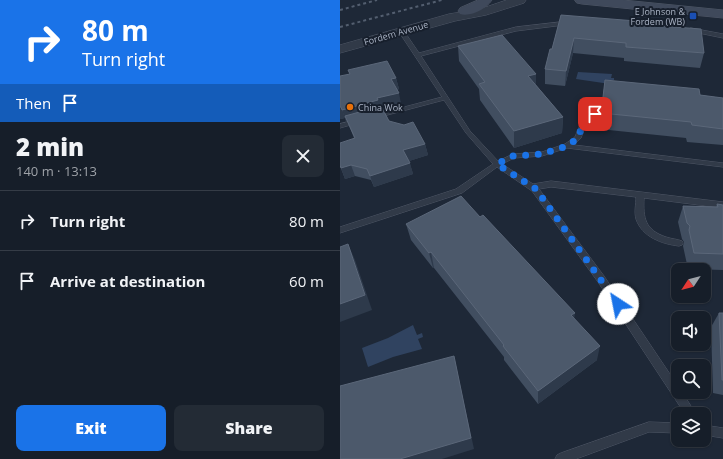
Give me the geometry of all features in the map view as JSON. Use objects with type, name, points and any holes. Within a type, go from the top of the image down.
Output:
[{"type":"main road","points":[[465,11],[482,4],[485,0]]},
{"type":"main road","points":[[582,0],[723,14]]},
{"type":"main road","points":[[678,0],[723,5]]},
{"type":"street","name":"Fordem Avenue","points":[[453,17],[465,11],[498,0]]},
{"type":"street","name":"Fordem Avenue","points":[[340,49],[453,17],[482,12],[520,0]]},
{"type":"lane","points":[[418,54],[516,29],[577,23]]},
{"type":"lane","points":[[684,30],[723,36]]},
{"type":"lane","points":[[402,32],[418,54],[468,132],[497,164],[536,189],[601,279],[686,407]]},
{"type":"lane","points":[[370,118],[446,98]]},
{"type":"lane","points":[[340,230],[459,191],[497,164],[513,156],[542,154],[567,146],[578,138],[585,118],[591,115],[599,115]]},
{"type":"lane","points":[[340,126],[362,120]]},
{"type":"lane","points":[[567,146],[723,165]]},
{"type":"lane","points":[[532,187],[551,184],[723,205]]},
{"type":"lane","points":[[640,195],[640,218],[643,224],[660,239],[679,243]]},
{"type":"lane","points":[[561,459],[649,427],[671,428]]},
{"type":"lane","points":[[711,431],[723,433]]},
{"type":"water","points":[[578,72],[612,74],[611,78],[614,78],[614,80],[611,80],[610,84],[576,79]]},
{"type":"water","points":[[413,325],[417,335],[422,333],[423,337],[418,339],[422,349],[393,357],[368,367],[362,348],[388,338]]},
{"type":"building","points":[[561,15],[636,21],[636,24],[701,29],[704,53],[626,47],[626,43],[574,38],[566,71],[545,69]]},
{"type":"building","points":[[502,35],[536,74],[528,76],[563,117],[514,131],[479,84],[485,82],[458,46]]},
{"type":"building","points":[[387,61],[396,78],[391,79],[399,93],[377,98],[378,100],[342,110],[340,107],[340,76],[350,74],[348,70]]},
{"type":"building","points":[[605,80],[699,89],[700,95],[723,98],[723,129],[692,125],[691,122],[601,113],[603,101],[606,99],[603,97]]},
{"type":"building","points":[[381,106],[389,121],[404,125],[413,122],[425,144],[403,150],[410,163],[370,176],[367,169],[351,165],[341,168],[340,143],[355,138],[345,116]]},
{"type":"building","points":[[461,196],[480,217],[483,215],[575,313],[571,315],[600,346],[538,391],[431,252],[429,253],[406,224]]},
{"type":"building","points":[[717,204],[723,205],[723,254],[694,253],[689,230],[690,226],[687,223],[683,206],[718,207]]},
{"type":"building","points":[[348,244],[365,295],[340,304],[340,247]]},
{"type":"building","points":[[719,313],[723,313],[723,380],[722,380]]},
{"type":"building","points":[[454,356],[471,438],[400,459],[340,459],[340,386]]},
{"type":"railway","points":[[340,10],[377,0]]},
{"type":"railway","points":[[340,27],[442,0]]},
{"type":"place","name":"E Johnson & Fordem (WB)","points":[[693,16]]},
{"type":"place","name":"China Wok","points":[[350,107]]},
{"type":"route","points":[[595,114],[585,118],[578,138],[567,146],[559,150],[542,154],[524,154],[513,156],[497,164],[536,189],[618,304]]}]
